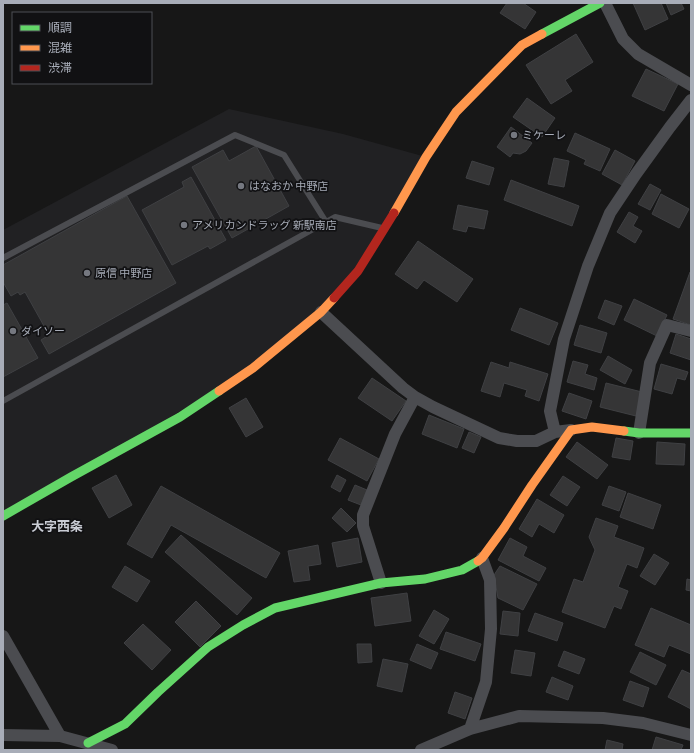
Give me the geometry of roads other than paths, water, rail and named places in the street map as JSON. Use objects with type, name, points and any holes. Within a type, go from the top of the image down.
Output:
[{"type":"street","points":[[3,516],[180,417],[253,368],[321,312],[358,271],[426,157],[456,112],[522,45],[600,3]]},
{"type":"street","points":[[605,3],[623,39],[638,54],[691,85]]},
{"type":"street","points":[[555,432],[550,411],[564,339],[588,266],[610,213],[670,126],[691,100]]},
{"type":"street","points":[[321,312],[403,388],[415,397],[499,438],[516,441],[536,441],[555,432],[592,427],[639,433],[691,433]]},
{"type":"street","points":[[639,433],[650,363],[667,325],[691,331]]},
{"type":"street","points":[[382,583],[362,526],[363,515],[394,434],[415,397]]},
{"type":"street","points":[[88,743],[125,724],[208,647],[243,625],[275,608],[382,583],[425,579],[462,570],[482,558],[571,430]]},
{"type":"street","points":[[470,729],[486,682],[491,629],[490,580],[482,558]]},
{"type":"street","points":[[3,636],[60,736]]},
{"type":"street","points":[[421,750],[470,729],[518,716],[603,718],[643,723],[691,735]]},
{"type":"street","points":[[3,735],[60,736],[112,750]]},
{"type":"lane","points":[[3,258],[235,135],[284,155],[326,222]]},
{"type":"lane","points":[[3,401],[335,217],[385,228]]},
{"type":"place","name":"ミケーレ","points":[[514,135]]},
{"type":"place","name":"はなおか 中野店","points":[[241,186]]},
{"type":"place","name":"アメリカンドラッグ 新駅南店","points":[[184,225]]},
{"type":"place","name":"原信 中野店","points":[[87,273]]},
{"type":"place","name":"ダイソー","points":[[13,331]]},
{"type":"district","name":"大字西条","points":[[57,526]]}]
